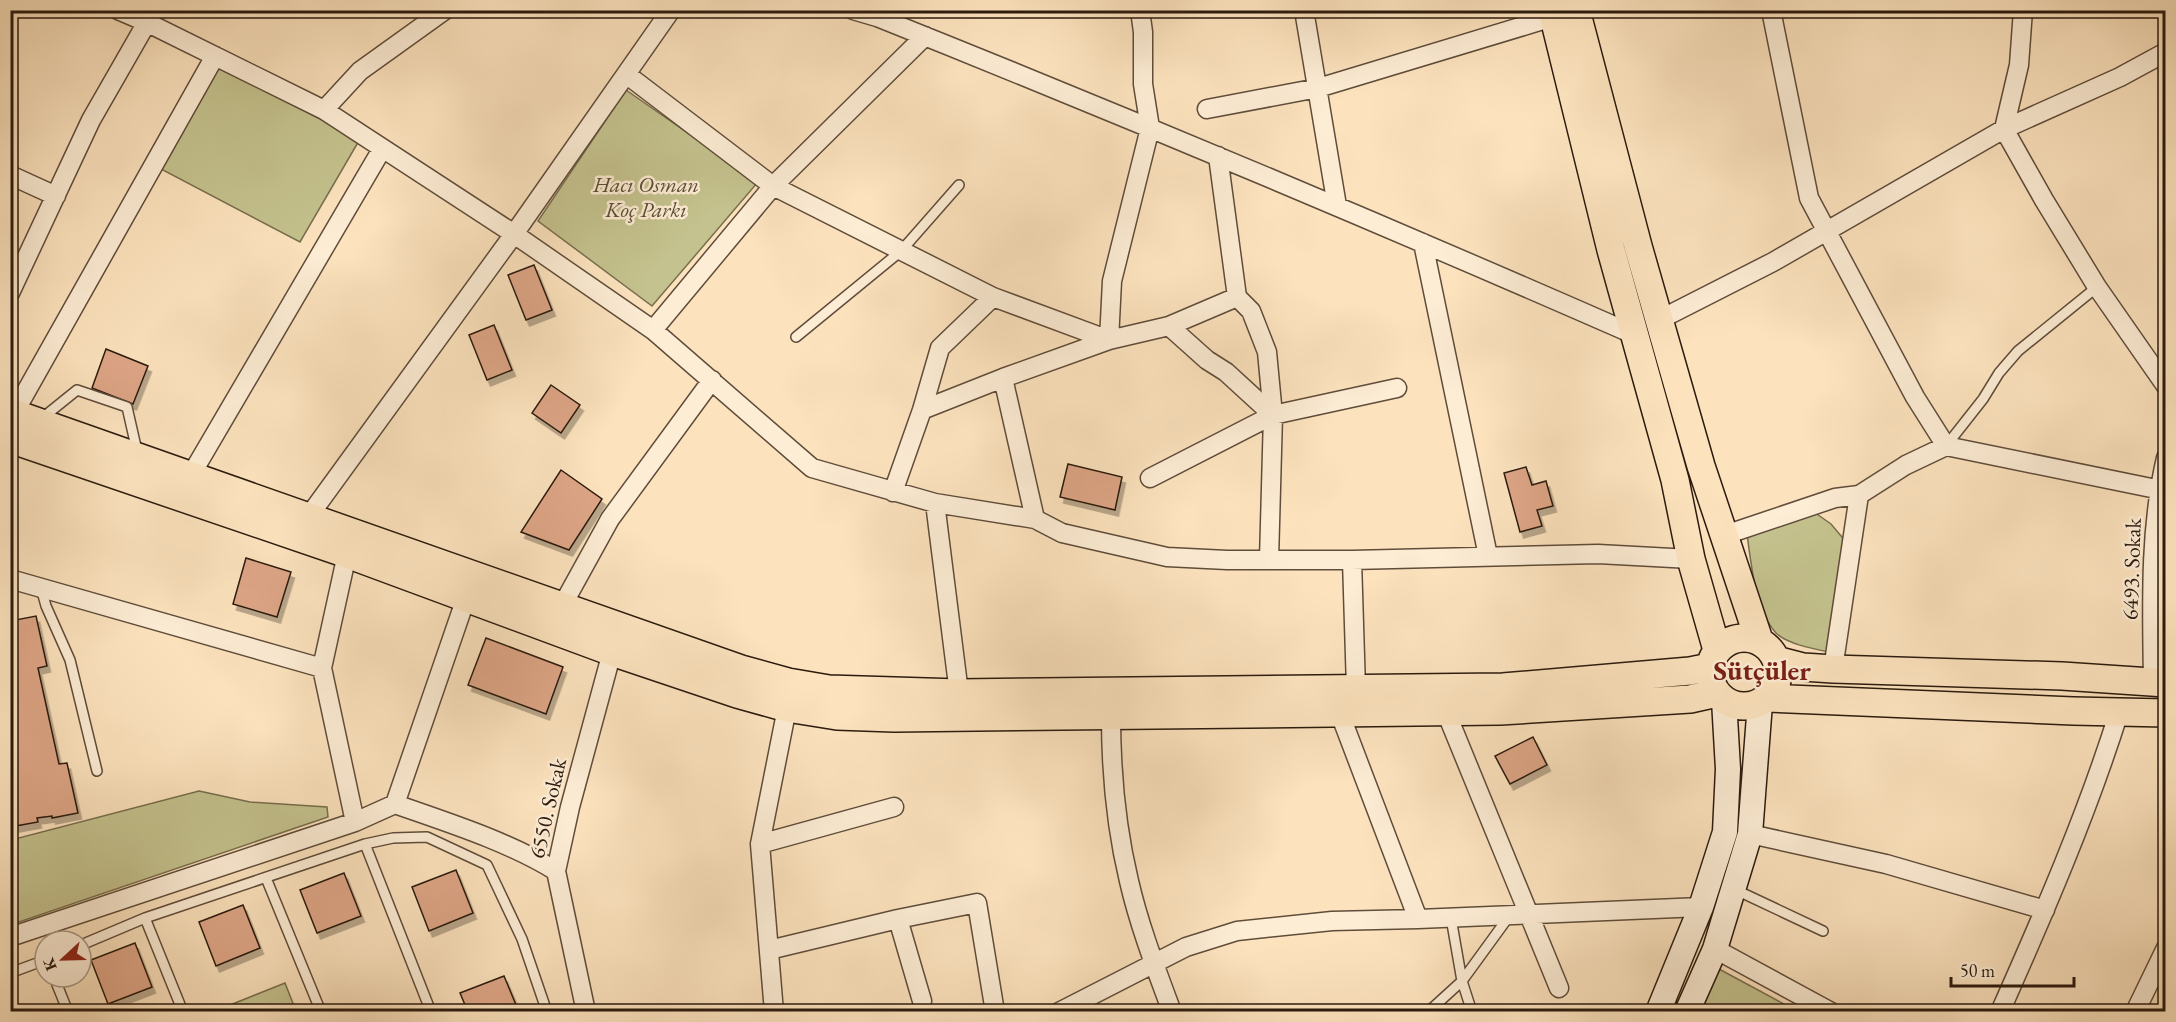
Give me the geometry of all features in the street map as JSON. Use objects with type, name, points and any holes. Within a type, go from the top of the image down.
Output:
[{"type":"main road","points":[[1560,13],[1659,320],[1701,466],[1778,676],[1772,692],[1763,700],[1750,834],[1715,949],[1687,1011]]},
{"type":"main road","points":[[1560,13],[1611,250],[1675,480],[1713,658],[1712,686],[1720,697],[1728,769],[1725,832],[1701,908],[1658,1011]]},
{"type":"main road","points":[[18,421],[191,475],[741,669],[788,682],[829,688],[959,693],[1503,687],[1690,671],[1713,658],[1732,639],[1741,637],[1803,667],[2062,676],[2160,683]]},
{"type":"main road","points":[[18,421],[347,554],[612,652],[737,694],[787,708],[837,716],[894,718],[1500,711],[1720,697],[1741,706],[1763,700],[2166,713]]},
{"type":"street","points":[[118,10],[150,16],[215,56],[324,111],[514,234],[653,330],[812,468],[935,503],[1035,519],[1062,533],[1167,557],[1352,560],[1598,554],[1691,559]]},
{"type":"street","points":[[324,111],[360,71],[446,10]]},
{"type":"street","points":[[309,516],[514,234],[671,10]]},
{"type":"street","points":[[854,10],[881,14],[925,36],[1051,86],[1337,206],[1635,335]]},
{"type":"street","points":[[1109,340],[1112,281],[1150,128],[1143,84],[1143,32],[1140,10]]},
{"type":"street","points":[[1304,10],[1337,206]]},
{"type":"street","points":[[1771,10],[1809,198],[1915,397],[1946,446]]},
{"type":"street","points":[[2023,10],[2019,65],[2004,129],[2044,201],[2097,287],[2166,386]]},
{"type":"street","points":[[1207,109],[1318,88],[1560,13]]},
{"type":"street","points":[[10,293],[91,120],[150,16]]},
{"type":"street","points":[[653,330],[773,186],[925,36]]},
{"type":"street","points":[[1659,320],[1827,232],[2004,129],[2120,77],[2166,52]]},
{"type":"street","points":[[18,421],[215,56]]},
{"type":"street","points":[[626,74],[773,186],[993,297],[1109,340]]},
{"type":"street","points":[[191,475],[382,149]]},
{"type":"street","points":[[1218,156],[1237,297],[1251,311],[1267,352],[1273,415],[1269,560]]},
{"type":"street","points":[[10,175],[56,196]]},
{"type":"street","points":[[1423,243],[1488,556]]},
{"type":"street","points":[[893,492],[922,410],[940,348],[993,297]]},
{"type":"street","points":[[922,410],[1109,340],[1169,326],[1237,297]]},
{"type":"street","points":[[1169,326],[1207,360],[1226,372],[1273,415]]},
{"type":"street","points":[[1003,378],[1035,519]]},
{"type":"street","points":[[562,606],[610,519],[712,380]]},
{"type":"street","points":[[1150,478],[1273,415],[1396,388]]},
{"type":"street","points":[[1725,535],[1835,498],[1859,495],[1906,465],[1946,446],[2162,491]]},
{"type":"street","name":"6493. Sokak","points":[[2160,683],[2152,606],[2166,458]]},
{"type":"street","points":[[1833,669],[1859,495]]},
{"type":"street","points":[[935,503],[959,693]]},
{"type":"street","points":[[347,554],[322,668],[355,822]]},
{"type":"street","points":[[1352,560],[1356,689]]},
{"type":"street","points":[[10,579],[322,668]]},
{"type":"street","points":[[395,804],[466,598]]},
{"type":"street","name":"6550. Sokak","points":[[586,1011],[556,871],[570,807],[612,652]]},
{"type":"street","points":[[774,1011],[760,844],[787,708]]},
{"type":"street","points":[[1446,712],[1519,915],[1559,988]]},
{"type":"street","points":[[2000,1011],[2045,910],[2105,755],[2119,712]]},
{"type":"street","points":[[1340,714],[1418,920]]},
{"type":"street","points":[[1111,716],[1114,799],[1128,880],[1153,962],[1172,1011]]},
{"type":"street","points":[[10,938],[355,822],[395,804],[451,824],[535,859],[556,871]]},
{"type":"street","points":[[760,844],[894,807]]},
{"type":"street","points":[[1750,834],[1886,864],[2045,910]]},
{"type":"street","points":[[769,950],[898,919],[977,903],[995,1011]]},
{"type":"street","points":[[1059,1011],[1186,947],[1237,931],[1332,921],[1418,920],[1701,908]]},
{"type":"street","points":[[898,919],[922,1001]]},
{"type":"street","points":[[2135,1011],[2166,948]]},
{"type":"street","points":[[1715,949],[1831,1011]]},
{"type":"lane","points":[[796,337],[901,251],[959,185]]},
{"type":"lane","points":[[1946,446],[1983,399],[1999,373],[2018,351],[2097,287]]},
{"type":"lane","points":[[18,421],[77,390],[127,407],[138,457]]},
{"type":"lane","points":[[41,588],[46,606],[69,660],[97,771]]},
{"type":"lane","points":[[93,940],[145,918],[365,844],[393,838],[427,837],[487,865],[522,939],[547,1011]]},
{"type":"lane","points":[[365,844],[431,1011]]},
{"type":"lane","points":[[266,878],[321,1011]]},
{"type":"lane","points":[[1734,889],[1823,931]]},
{"type":"lane","points":[[1428,1011],[1462,981],[1519,915]]},
{"type":"lane","points":[[145,918],[183,1011]]},
{"type":"lane","points":[[1451,918],[1462,981],[1472,1011]]},
{"type":"lane","points":[[10,973],[33,964]]},
{"type":"lane","points":[[59,989],[68,1011]]},
{"type":"green space","points":[[216,60],[360,139],[300,242],[159,168]]},
{"type":"green space","name":"Hacı Osman Koç Parkı","points":[[626,90],[758,182],[652,306],[538,221]]},
{"type":"green space","points":[[1814,512],[1831,524],[1847,543],[1829,652],[1801,646],[1787,640],[1776,633],[1769,623],[1755,586],[1747,534]]},
{"type":"green space","points":[[199,791],[250,802],[327,807],[328,817],[19,922],[11,918],[11,840]]},
{"type":"green space","points":[[1719,969],[1797,1011],[1701,1012]]},
{"type":"green space","points":[[285,983],[296,1011],[215,1011]]},
{"type":"building","points":[[534,265],[552,310],[526,320],[508,275]]},
{"type":"building","points":[[494,325],[512,370],[487,380],[469,335]]},
{"type":"building","points":[[106,349],[148,366],[133,404],[92,388]]},
{"type":"building","points":[[551,385],[580,405],[561,433],[532,413]]},
{"type":"building","points":[[1068,464],[1122,477],[1115,510],[1060,497]]},
{"type":"building","points":[[1526,467],[1532,485],[1546,481],[1553,506],[1537,510],[1542,526],[1520,532],[1504,473]]},
{"type":"building","points":[[561,470],[602,499],[569,550],[521,532]]},
{"type":"building","points":[[246,558],[291,572],[277,617],[233,604]]},
{"type":"building","points":[[36,616],[47,666],[38,668],[59,764],[67,763],[78,813],[52,818],[52,816],[37,818],[38,822],[10,827],[10,621]]},
{"type":"building","points":[[486,638],[563,667],[546,714],[468,685]]},
{"type":"building","points":[[1533,737],[1547,765],[1510,784],[1495,756]]},
{"type":"building","points":[[456,870],[473,913],[429,931],[412,887]]},
{"type":"building","points":[[344,873],[361,916],[317,933],[300,890]]},
{"type":"building","points":[[243,905],[260,948],[216,966],[199,922]]},
{"type":"building","points":[[135,943],[152,987],[108,1004],[93,965],[93,959]]},
{"type":"building","points":[[504,976],[519,1012],[468,1012],[460,993]]},
{"type":"district","name":"Sütçüler","points":[[1762,670]]}]
